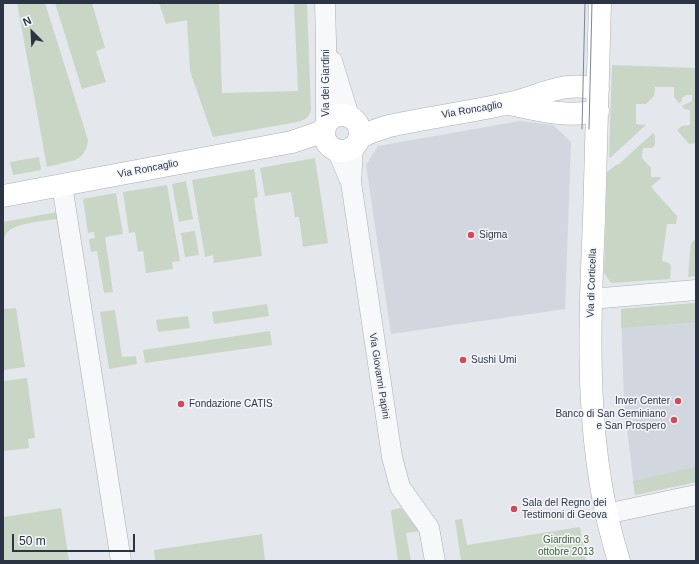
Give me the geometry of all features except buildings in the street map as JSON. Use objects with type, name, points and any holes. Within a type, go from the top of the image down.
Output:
[{"type":"street","name":"Via dei Giardini","points":[[324,3],[326,42],[342,134]]},
{"type":"street","name":"Via di Corticella","points":[[600,3],[598,111],[591,298],[592,399],[596,451],[606,514],[619,561]]},
{"type":"street","name":"Via Roncaglio","points":[[3,196],[292,142],[509,104],[564,87],[583,86],[598,89]]},
{"type":"street","name":"Via Roncaglio","points":[[509,104],[564,114],[590,113],[598,111]]},
{"type":"street","name":"Via Giovanni Papini","points":[[342,134],[351,182],[384,409],[395,470],[403,493],[429,528],[434,561]]},
{"type":"street","points":[[62,185],[120,561]]},
{"type":"street","points":[[591,298],[696,290]]},
{"type":"street","points":[[606,514],[696,495]]},
{"type":"shaded area","points":[[520,121],[553,125],[570,141],[571,144],[565,309],[391,334],[366,165],[378,146]]},
{"type":"shaded area","points":[[696,303],[696,482],[635,495],[624,404],[621,309]]},
{"type":"green space","points":[[17,3],[45,3],[88,140],[84,152],[75,160],[47,167]]},
{"type":"green space","points":[[55,3],[92,3],[105,48],[96,51],[106,82],[82,89]]},
{"type":"green space","points":[[159,3],[219,3],[222,93],[298,91],[294,3],[307,3],[311,108],[309,116],[297,122],[213,137],[190,71],[187,20],[166,24]]},
{"type":"green space","points":[[612,65],[696,68],[696,143],[689,144],[677,130],[682,126],[690,125],[690,110],[684,109],[682,106],[692,101],[692,95],[686,95],[679,103],[674,97],[674,87],[655,87],[654,96],[646,104],[636,104],[636,124],[646,125],[610,158]]},
{"type":"green space","points":[[653,133],[655,136],[655,145],[652,148],[643,148],[642,158],[651,168],[651,177],[662,177],[651,187],[677,216],[676,224],[667,224],[662,261],[669,263],[671,266],[670,279],[611,283],[604,273],[607,172],[619,164]]},
{"type":"green space","points":[[39,157],[41,170],[13,175],[10,162]]},
{"type":"green space","points":[[315,158],[328,243],[303,247],[299,217],[295,217],[291,192],[265,196],[260,168]]},
{"type":"green space","points":[[254,169],[258,197],[254,198],[262,256],[214,263],[213,255],[205,257],[192,180]]},
{"type":"green space","points":[[186,181],[193,219],[179,222],[172,184]]},
{"type":"green space","points":[[167,185],[180,261],[172,262],[173,269],[146,273],[143,251],[138,252],[135,232],[129,233],[123,192]]},
{"type":"green space","points":[[116,193],[123,234],[105,237],[113,292],[104,293],[97,251],[91,252],[89,239],[95,238],[94,232],[88,233],[83,199]]},
{"type":"green space","points":[[57,212],[57,219],[29,223],[9,230],[5,236],[3,249],[3,222]]},
{"type":"green space","points":[[195,231],[199,255],[185,257],[181,233]]},
{"type":"green space","points":[[696,240],[696,276],[688,277],[691,243]]},
{"type":"green space","points":[[696,303],[696,322],[621,328],[621,309]]},
{"type":"green space","points":[[267,304],[269,316],[214,324],[212,312]]},
{"type":"green space","points":[[16,308],[25,367],[3,370],[3,309]]},
{"type":"green space","points":[[115,310],[122,357],[136,356],[137,364],[109,369],[100,312]]},
{"type":"green space","points":[[188,316],[190,328],[158,332],[156,320]]},
{"type":"green space","points":[[270,331],[272,345],[145,363],[143,350]]},
{"type":"green space","points":[[27,378],[35,438],[28,439],[29,448],[3,451],[3,381]]},
{"type":"green space","points":[[696,467],[696,482],[635,495],[633,481]]},
{"type":"green space","points":[[61,508],[69,561],[3,561],[4,517]]},
{"type":"green space","points":[[401,508],[419,531],[406,533],[411,561],[398,561],[391,512],[392,510]]},
{"type":"green space","name":"Giardino 3 ottobre 2013","points":[[462,519],[467,545],[580,527],[586,561],[461,561],[455,520]]},
{"type":"green space","points":[[262,534],[265,561],[155,561],[154,550]]},
{"type":"tram line","points":[[582,129],[585,3]]},
{"type":"tram line","points":[[589,129],[592,3]]},
{"type":"place","name":"Sigma","points":[[471,235]]},
{"type":"place","name":"Sushi Umi","points":[[463,360]]},
{"type":"place","name":"Inver Center","points":[[678,401]]},
{"type":"place","name":"Fondazione CATIS","points":[[181,404]]},
{"type":"place","name":"Banco di San Geminiano e San Prospero","points":[[674,420]]},
{"type":"place","name":"Sala del Regno dei Testimoni di Geova","points":[[514,509]]}]
